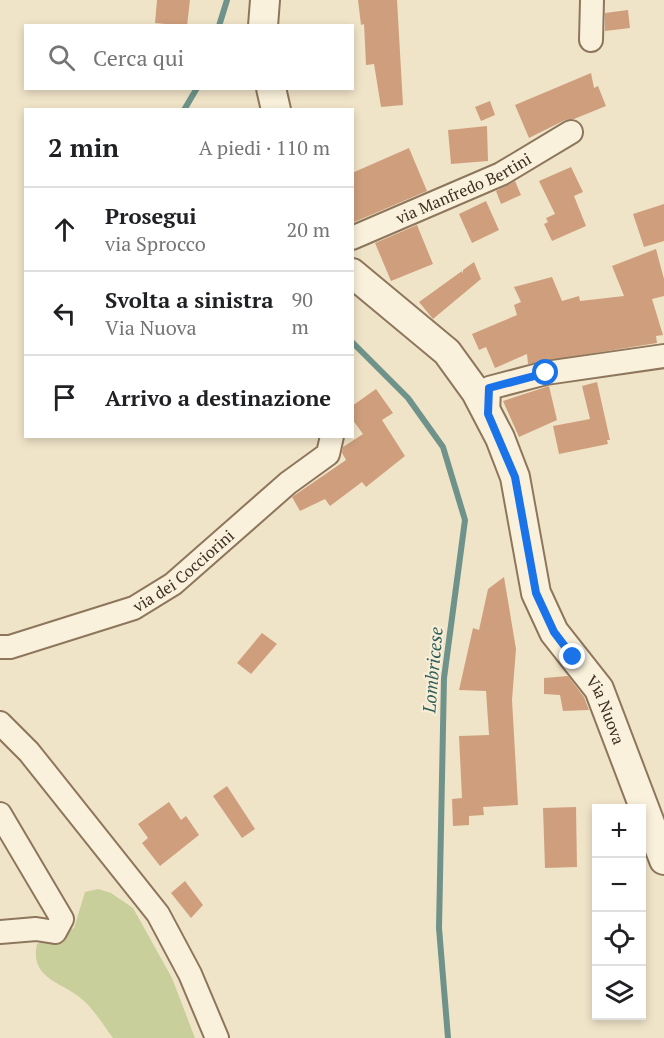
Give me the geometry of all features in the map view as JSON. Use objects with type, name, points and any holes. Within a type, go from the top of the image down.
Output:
[{"type":"street","points":[[262,24],[264,0]]},
{"type":"street","points":[[591,40],[592,0]]},
{"type":"street","points":[[272,90],[276,108]]},
{"type":"street","name":"via Manfredo Bertini","points":[[354,237],[501,174],[571,132]]},
{"type":"street","name":"Via Nuova","points":[[354,275],[447,352],[476,392],[488,414],[515,477],[536,593],[554,632],[599,689],[664,860]]},
{"type":"street","points":[[488,414],[489,388],[546,373],[664,356]]},
{"type":"street","name":"via dei Cocciorini","points":[[0,647],[10,647],[134,608],[173,584],[288,483],[328,454],[332,438]]},
{"type":"street","points":[[0,723],[29,752],[158,914],[190,974],[218,1038]]},
{"type":"street","points":[[0,814],[62,919],[55,932],[36,929],[0,932]]},
{"type":"green space","points":[[98,889],[111,893],[133,908],[172,978],[195,1038],[113,1038],[84,1001],[43,973],[36,956],[37,944],[74,928],[85,892]]},
{"type":"building","points":[[157,0],[190,0],[187,24],[155,23]]},
{"type":"building","points":[[358,0],[397,0],[403,105],[381,107],[374,64],[366,65],[364,24],[361,25]]},
{"type":"building","points":[[628,10],[630,28],[605,31],[605,13]]},
{"type":"building","points":[[591,73],[594,88],[598,86],[606,106],[574,119],[565,120],[529,138],[515,105]]},
{"type":"building","points":[[490,101],[495,115],[481,121],[475,107]]},
{"type":"building","points":[[487,126],[488,161],[451,164],[448,130]]},
{"type":"building","points":[[409,148],[427,191],[354,222],[354,172]]},
{"type":"building","points":[[571,167],[583,192],[574,196],[586,226],[552,241],[544,224],[548,222],[546,218],[555,214],[539,181]]},
{"type":"building","points":[[515,181],[521,195],[501,204],[496,191]]},
{"type":"building","points":[[486,201],[499,230],[472,243],[459,214]]},
{"type":"building","points":[[664,204],[664,241],[644,247],[633,214]]},
{"type":"building","points":[[417,225],[433,264],[391,281],[375,243]]},
{"type":"building","points":[[656,249],[664,279],[664,296],[652,299],[663,335],[656,336],[657,343],[528,364],[527,354],[495,368],[486,347],[479,350],[472,334],[517,315],[514,305],[521,302],[514,287],[552,277],[562,301],[579,296],[580,301],[624,296],[612,266]]},
{"type":"building","points":[[474,262],[481,279],[433,319],[419,302],[462,271],[463,274],[463,270]]},
{"type":"building","points":[[597,382],[610,440],[607,440],[608,444],[559,454],[553,426],[590,419],[582,386]]},
{"type":"building","points":[[549,386],[557,420],[519,437],[503,401]]},
{"type":"building","points":[[376,389],[393,413],[382,420],[405,456],[366,487],[362,482],[330,506],[325,499],[300,511],[292,497],[346,460],[342,453],[343,447],[363,434],[354,422],[354,405]]},
{"type":"building","points":[[504,577],[516,649],[512,700],[518,805],[483,807],[484,815],[469,816],[469,825],[453,826],[452,799],[462,798],[459,736],[489,735],[486,691],[459,690],[473,628],[479,630],[488,589]]},
{"type":"building","points":[[262,633],[277,644],[251,674],[237,663]]},
{"type":"building","points":[[568,676],[584,697],[589,710],[563,711],[560,695],[544,694],[544,678]]},
{"type":"building","points":[[227,786],[255,829],[242,838],[213,796]]},
{"type":"building","points":[[169,802],[181,820],[186,816],[199,835],[160,866],[142,843],[148,838],[138,824]]},
{"type":"building","points":[[576,807],[577,867],[545,868],[543,808]]},
{"type":"building","points":[[185,881],[203,905],[191,918],[171,893]]},
{"type":"waterway","name":"Lombricese","points":[[220,24],[227,0]]},
{"type":"waterway","name":"Lombricese","points":[[185,108],[196,90]]},
{"type":"waterway","name":"Lombricese","points":[[354,344],[408,398],[443,447],[465,520],[444,678],[439,928],[448,1038]]},
{"type":"route","points":[[546,373],[489,388],[488,414],[515,477],[536,593],[554,632],[573,657]]}]
